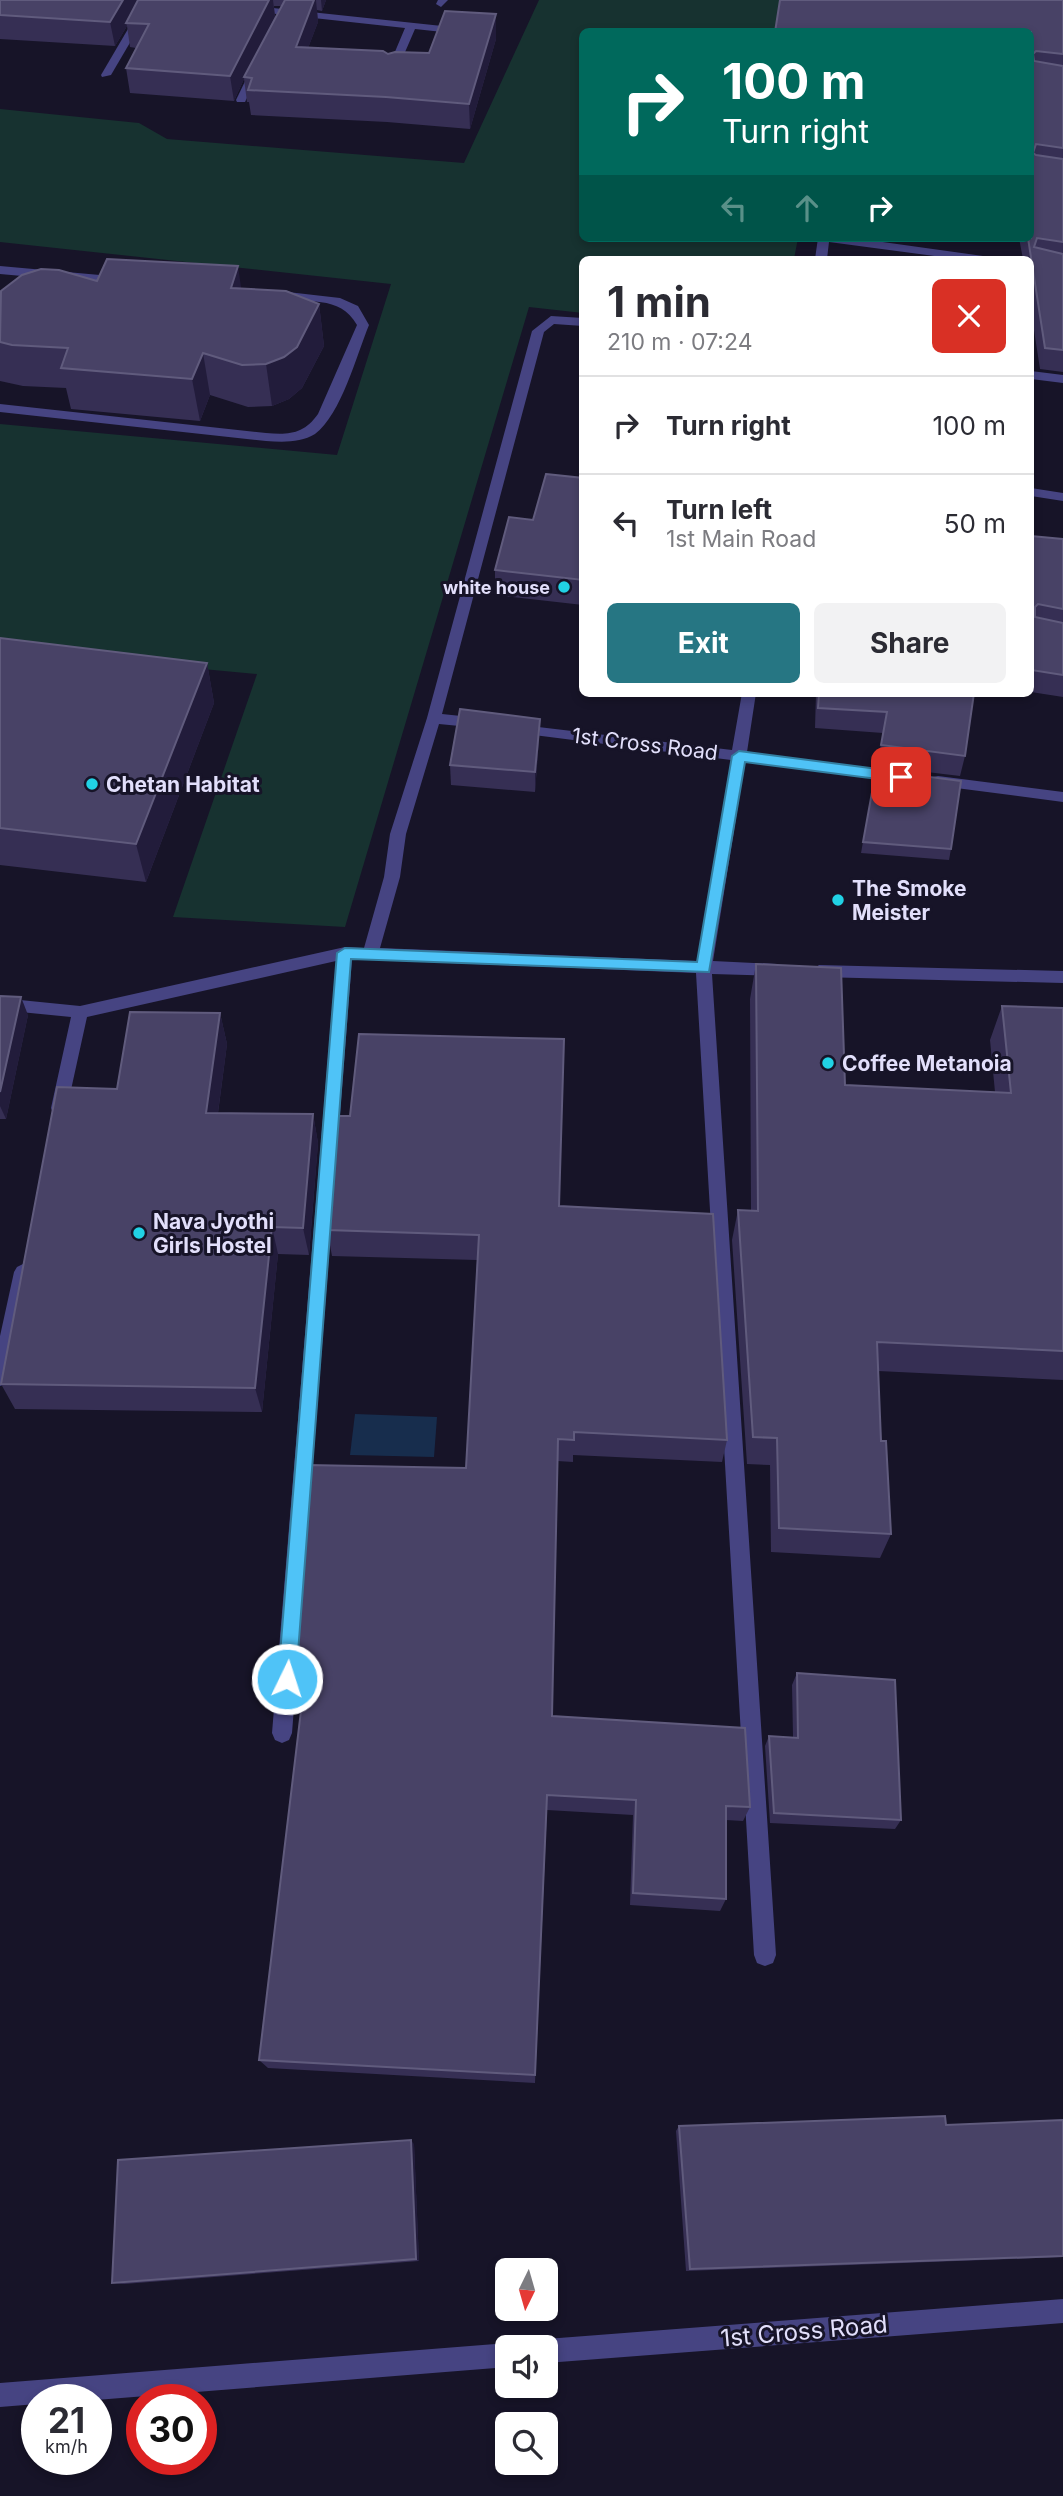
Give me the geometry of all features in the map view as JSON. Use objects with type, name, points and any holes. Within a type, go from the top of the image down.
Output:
[{"type":"street","points":[[106,75],[150,0]]},
{"type":"street","points":[[251,0],[246,8],[472,32]]},
{"type":"street","points":[[279,26],[285,13]]},
{"type":"street","points":[[391,74],[412,25]]},
{"type":"street","points":[[241,100],[260,63]]},
{"type":"street","points":[[856,242],[961,256]]},
{"type":"street","points":[[0,270],[18,277],[130,282]]},
{"type":"street","points":[[0,408],[266,437],[300,436],[312,431],[323,418],[363,325],[354,309],[335,301],[267,294]]},
{"type":"street","points":[[370,954],[392,877],[398,834],[434,718],[538,331],[551,320],[579,322]]},
{"type":"street","points":[[1034,375],[1063,380]]},
{"type":"street","points":[[1034,492],[1063,496]]},
{"type":"street","points":[[748,697],[704,968],[765,1955]]},
{"type":"street","name":"1st Cross Road","points":[[434,718],[1063,797]]},
{"type":"street","points":[[282,1733],[345,953]]},
{"type":"street","points":[[0,1004],[80,1013],[345,953],[704,968],[1063,977]]},
{"type":"street","points":[[56,1121],[80,1013]]},
{"type":"street","points":[[0,1378],[27,1256]]},
{"type":"street","name":"1st Cross Road","points":[[558,2350],[1063,2311]]},
{"type":"street","points":[[0,2395],[495,2355]]},
{"type":"green space","points":[[539,0],[844,0],[839,28],[579,28],[579,242],[797,242],[795,256],[579,256],[579,313],[529,307],[345,927],[173,917],[257,674],[0,650],[0,424],[337,455],[391,284],[0,242],[0,109],[139,123],[167,139],[464,163]]},
{"type":"water","points":[[355,1414],[437,1417],[434,1457],[350,1455]]},
{"type":"building","points":[[0,0],[123,0],[110,22],[0,15]]},
{"type":"building","points":[[138,0],[269,0],[230,76],[126,68],[149,24],[126,23]]},
{"type":"building","points":[[285,0],[314,0],[296,47],[383,51],[388,54],[429,53],[445,11],[496,14],[469,104],[248,90],[252,78],[244,77]]},
{"type":"building","points":[[780,0],[1063,0],[1063,54],[1034,53],[1034,28],[776,28]]},
{"type":"building","points":[[1034,61],[1063,66],[1063,148],[1036,144],[1034,150]]},
{"type":"building","points":[[1034,154],[1063,159],[1063,242],[1037,238],[1034,247],[1063,254],[1063,350],[1045,348],[1034,277],[1034,256],[1031,256],[1029,242],[1034,242]]},
{"type":"building","points":[[107,259],[238,266],[231,288],[286,291],[319,304],[297,347],[284,357],[266,364],[242,365],[203,353],[192,379],[61,368],[68,348],[0,342],[1,291],[22,275],[41,269],[59,270],[97,281]]},
{"type":"building","points":[[546,474],[579,478],[579,580],[495,570],[509,517],[533,520]]},
{"type":"building","points":[[1034,536],[1063,539],[1063,609],[1038,604],[1035,607],[1035,617],[1063,623],[1063,675],[1034,670]]},
{"type":"building","name":"Chetan Habitat","points":[[0,638],[207,663],[136,844],[0,828]]},
{"type":"building","points":[[819,697],[973,697],[965,756],[881,745],[887,712],[818,708]]},
{"type":"building","points":[[460,709],[540,719],[535,772],[450,765]]},
{"type":"building","points":[[876,770],[961,781],[951,849],[863,842]]},
{"type":"building","points":[[756,964],[841,968],[845,1085],[1011,1093],[1002,1006],[1063,1008],[1063,1351],[877,1342],[881,1441],[886,1441],[891,1534],[779,1528],[777,1438],[753,1437],[738,1210],[758,1211]]},
{"type":"building","points":[[0,996],[21,997],[0,1092]]},
{"type":"building","points":[[130,1012],[220,1013],[206,1113],[313,1114],[303,1228],[272,1227],[255,1388],[1,1384],[57,1087],[117,1089]]},
{"type":"building","points":[[359,1034],[564,1039],[559,1206],[713,1214],[727,1440],[574,1432],[574,1440],[558,1439],[552,1716],[745,1728],[750,1807],[726,1806],[726,1899],[633,1893],[636,1800],[547,1795],[535,2075],[259,2060],[303,1694],[290,1693],[308,1465],[466,1468],[479,1235],[327,1230],[336,1116],[350,1116]]},
{"type":"building","points":[[797,1673],[895,1680],[901,1820],[774,1813],[769,1736],[798,1738]]},
{"type":"building","points":[[945,2116],[946,2125],[1063,2120],[1063,2256],[690,2269],[679,2126]]},
{"type":"building","points":[[411,2140],[416,2259],[112,2283],[118,2160]]},
{"type":"place","name":"white house","points":[[564,587]]},
{"type":"place","name":"Chetan Habitat","points":[[92,784]]},
{"type":"place","name":"The Smoke Meister","points":[[838,900]]},
{"type":"place","name":"Coffee Metanoia","points":[[828,1063]]},
{"type":"place","name":"Nava Jyothi Girls Hostel","points":[[139,1233]]},
{"type":"route","points":[[287,1679],[345,953],[704,968],[739,756],[901,777]]}]
